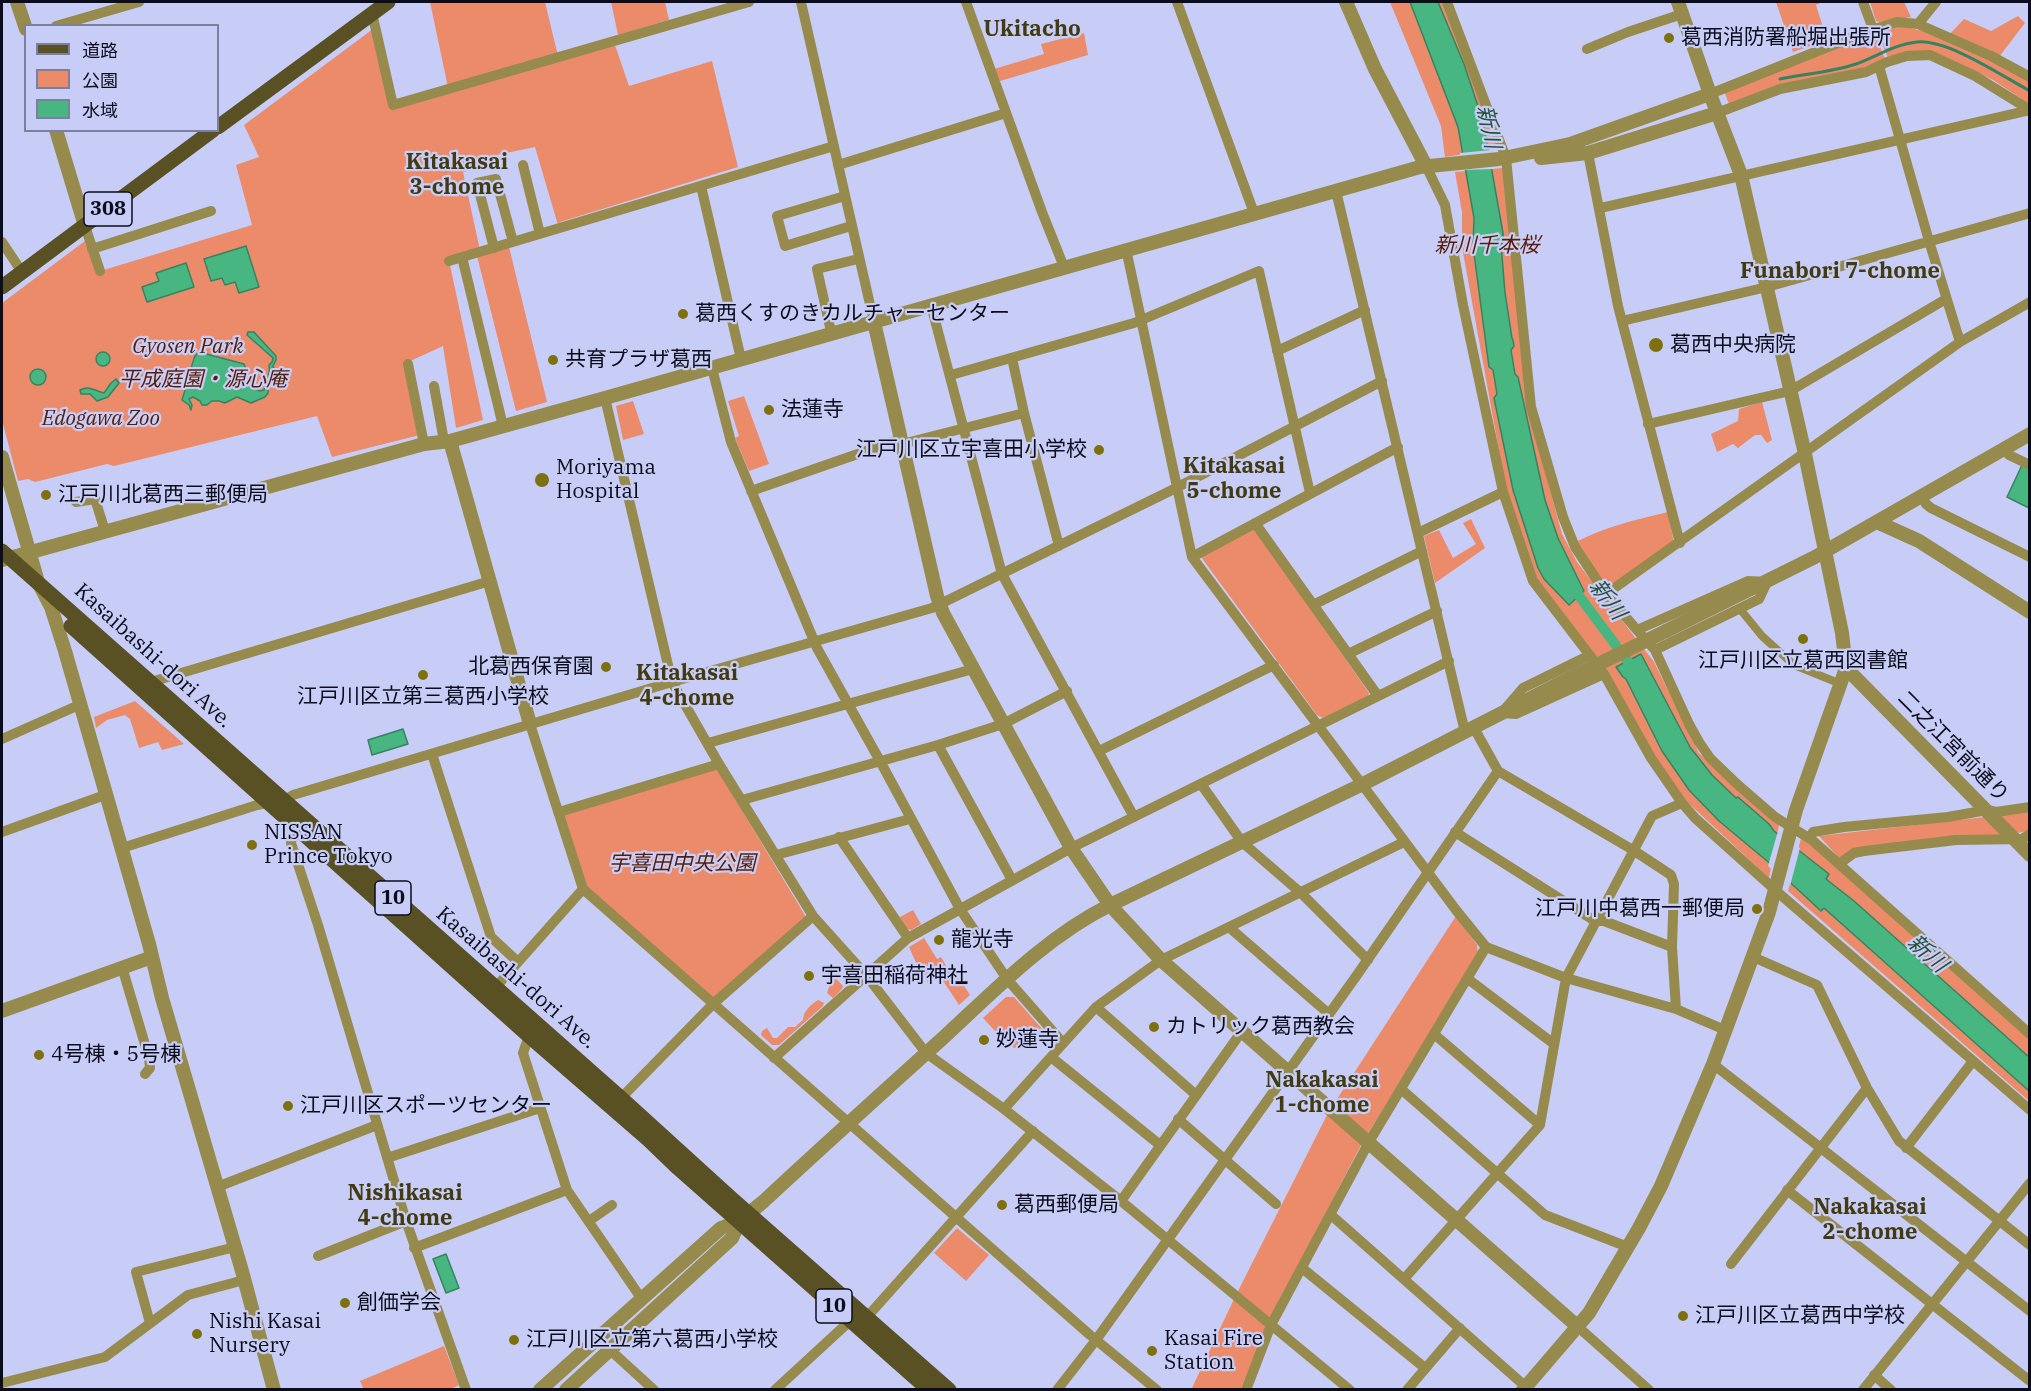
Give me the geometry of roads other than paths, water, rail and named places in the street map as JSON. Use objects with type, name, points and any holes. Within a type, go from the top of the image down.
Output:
[{"type":"main road","points":[[219,126],[388,2]]},
{"type":"main road","name":"308","points":[[2,286],[210,132]]},
{"type":"main road","name":"Kasaibashi-dori Ave.","points":[[3,558],[38,582],[284,800],[302,825],[529,1036],[744,1218],[867,1317],[949,1389]]},
{"type":"main road","name":"Kasaibashi-dori Ave.","points":[[3,558],[51,607],[268,802],[302,825],[621,1098],[851,1320],[930,1389]]},
{"type":"street","points":[[17,2],[24,24]]},
{"type":"street","points":[[63,24],[139,2]]},
{"type":"street","points":[[372,13],[393,105],[749,2]]},
{"type":"street","points":[[803,2],[858,259],[940,604],[1071,848],[1110,905],[1161,960],[1649,1389]]},
{"type":"street","points":[[966,2],[1064,267]]},
{"type":"street","points":[[1177,2],[1254,213]]},
{"type":"street","points":[[1346,2],[1375,69],[1445,205],[1463,305],[1503,492],[1533,581],[1604,674],[1651,758],[1695,818],[1776,886],[2030,1110]]},
{"type":"street","points":[[1447,2],[1503,159],[1531,407],[1571,539],[1606,594],[1655,650],[1689,724],[1710,758],[1791,830],[1810,837],[2030,1034]]},
{"type":"street","points":[[1863,2],[1873,29]]},
{"type":"street","points":[[1918,24],[1936,2]]},
{"type":"street","points":[[1331,1215],[1460,1328],[1524,1388],[1589,1313],[1661,1186],[1713,1064],[1753,957],[1809,772],[1846,668],[1842,633],[1825,551],[1741,175],[1680,8],[1587,49]]},
{"type":"street","points":[[1503,159],[1570,144],[1710,94],[1873,29],[1897,22],[1918,24],[1991,56],[2030,77]]},
{"type":"street","points":[[3,558],[424,444],[447,441],[606,398],[1126,249],[1426,166],[1503,159],[1524,160],[1588,153],[1717,113],[1780,89],[1866,72],[1907,56],[1930,55],[1975,76],[2030,110]]},
{"type":"street","points":[[1879,66],[1960,342]]},
{"type":"street","points":[[1599,208],[2030,110]]},
{"type":"street","points":[[838,165],[1006,113]]},
{"type":"street","points":[[57,132],[100,271]]},
{"type":"street","points":[[449,261],[834,146]]},
{"type":"street","points":[[1588,153],[1622,321],[1680,543]]},
{"type":"street","points":[[523,165],[540,234]]},
{"type":"street","points":[[494,248],[477,183],[496,179],[513,242]]},
{"type":"street","points":[[701,186],[741,360]]},
{"type":"street","points":[[1336,191],[1449,662],[1470,730],[1498,771],[1671,874],[1674,884],[1672,946],[1676,1009]]},
{"type":"street","points":[[845,196],[777,216],[785,246],[851,226]]},
{"type":"street","points":[[92,249],[211,211]]},
{"type":"street","points":[[1622,321],[1767,287],[2030,213]]},
{"type":"street","points":[[2,242],[22,272]]},
{"type":"street","points":[[1126,249],[1192,557],[1427,872],[1486,947],[1566,978],[1676,1009],[1725,1030]]},
{"type":"street","points":[[462,257],[502,426]]},
{"type":"street","points":[[830,327],[817,269],[858,259]]},
{"type":"street","points":[[951,375],[1142,320],[1259,271],[1310,493]]},
{"type":"street","points":[[1648,424],[1790,391],[1946,299]]},
{"type":"street","points":[[1606,594],[1960,342],[2030,302]]},
{"type":"street","points":[[931,305],[1002,574],[1134,817]]},
{"type":"street","points":[[1277,351],[1365,310]]},
{"type":"street","points":[[1012,358],[1059,546]]},
{"type":"street","points":[[408,364],[424,444]]},
{"type":"street","points":[[712,368],[731,442],[814,642],[960,909],[1007,979],[1062,1043]]},
{"type":"street","points":[[122,848],[268,802],[284,800],[293,795],[530,724],[940,604],[1176,488],[1382,381]]},
{"type":"street","points":[[434,386],[447,441],[490,581],[530,724],[583,890],[1096,1340],[1157,1389]]},
{"type":"street","points":[[606,398],[672,682],[719,764],[813,916],[866,975],[926,1053],[1033,1131],[1350,1389]]},
{"type":"street","points":[[751,491],[902,442],[965,429],[1024,413]]},
{"type":"street","points":[[566,1389],[732,1238],[744,1218],[848,1122],[1007,979],[1053,940],[1091,915],[1363,784],[1576,675],[1767,582],[2030,434]]},
{"type":"street","points":[[1192,557],[1398,447]]},
{"type":"street","points":[[2005,448],[2009,455],[2030,465]]},
{"type":"street","points":[[2,457],[38,582],[51,607],[122,848],[162,998],[274,1389]]},
{"type":"street","points":[[1418,533],[1503,492]]},
{"type":"street","points":[[1922,496],[1930,508],[2030,557]]},
{"type":"street","points":[[76,502],[95,499],[105,531]]},
{"type":"street","points":[[1877,522],[1919,541],[2030,612]]},
{"type":"street","points":[[1256,523],[1378,696]]},
{"type":"street","points":[[1313,605],[1422,551]]},
{"type":"street","points":[[151,682],[490,581]]},
{"type":"street","points":[[1637,630],[1748,581],[1767,582]]},
{"type":"street","points":[[1655,650],[1759,599],[1767,582]]},
{"type":"street","points":[[1740,609],[1762,636],[1794,665],[1840,684]]},
{"type":"street","points":[[1348,654],[1437,610]]},
{"type":"street","points":[[1502,713],[1523,688],[1590,655]]},
{"type":"street","points":[[774,1058],[908,938],[1071,848],[1449,662]]},
{"type":"street","points":[[1099,751],[1274,665]]},
{"type":"street","name":"二之江宮前通り","points":[[1846,668],[2030,855]]},
{"type":"street","points":[[708,743],[973,669]]},
{"type":"street","points":[[1502,713],[1516,714],[1604,674]]},
{"type":"street","points":[[742,800],[938,745],[1003,724],[1067,691]]},
{"type":"street","points":[[2,739],[79,705]]},
{"type":"street","points":[[938,745],[1012,880]]},
{"type":"street","points":[[432,754],[491,937],[518,962]]},
{"type":"street","points":[[559,812],[719,764]]},
{"type":"street","points":[[1057,1389],[1096,1340],[1368,960],[1498,771]]},
{"type":"street","points":[[1201,784],[1242,842],[1301,893],[1368,960]]},
{"type":"street","points":[[2,832],[105,795]]},
{"type":"street","points":[[1404,1279],[1540,1125],[1566,978],[1652,816],[1682,803]]},
{"type":"street","points":[[1810,837],[1813,832],[1844,827],[2030,807]]},
{"type":"street","points":[[776,855],[910,819]]},
{"type":"street","points":[[302,825],[292,837],[291,843],[318,925],[414,1248],[466,1389]]},
{"type":"street","points":[[1455,832],[1595,921],[1604,921],[1672,946]]},
{"type":"street","points":[[1839,864],[1854,853],[1864,851],[1956,840],[2022,839],[2030,834]]},
{"type":"street","points":[[839,837],[908,938]]},
{"type":"street","points":[[1004,1109],[1096,1007],[1161,960],[1404,842]]},
{"type":"street","points":[[495,988],[583,890]]},
{"type":"street","points":[[621,1098],[713,1004],[813,916]]},
{"type":"street","points":[[1230,928],[1329,1014]]},
{"type":"street","points":[[1249,1388],[1271,1325],[1369,1142],[1486,947]]},
{"type":"street","points":[[2,1011],[152,957]]},
{"type":"street","points":[[1753,957],[1817,985],[1867,1088],[1899,1141],[2030,1245]]},
{"type":"street","points":[[122,967],[149,1058],[150,1068],[146,1074]]},
{"type":"street","points":[[1468,979],[1554,1044]]},
{"type":"street","points":[[1096,1007],[1196,1095]]},
{"type":"street","points":[[1121,1201],[1242,1031]]},
{"type":"street","points":[[1434,1034],[1540,1125]]},
{"type":"street","points":[[529,1036],[523,1053],[567,1190],[641,1298]]},
{"type":"street","points":[[1051,1057],[1160,1145]]},
{"type":"street","points":[[1906,1148],[1973,1061]]},
{"type":"street","points":[[1713,1064],[2030,1311]]},
{"type":"street","points":[[1731,1264],[1867,1088]]},
{"type":"street","points":[[1401,1089],[1545,1215],[1628,1247]]},
{"type":"street","points":[[387,1158],[540,1108]]},
{"type":"street","points":[[1179,1119],[1276,1204]]},
{"type":"street","points":[[217,1187],[377,1125]]},
{"type":"street","points":[[867,1317],[1033,1131]]},
{"type":"street","points":[[1863,1389],[2030,1183]]},
{"type":"street","points":[[414,1248],[567,1190]]},
{"type":"street","points":[[1787,1190],[2030,1381]]},
{"type":"street","points":[[589,1221],[612,1206]]},
{"type":"street","points":[[540,1389],[721,1228],[744,1218]]},
{"type":"street","points":[[318,1256],[406,1221]]},
{"type":"street","points":[[150,1323],[136,1272],[234,1247]]},
{"type":"street","points":[[1302,1268],[1425,1368]]},
{"type":"street","points":[[2,1383],[105,1357],[188,1295],[244,1280]]},
{"type":"street","points":[[775,1389],[851,1320]]},
{"type":"street","points":[[1407,1389],[1460,1328]]},
{"type":"street","points":[[597,1338],[654,1389]]},
{"type":"street","points":[[1874,1376],[1891,1389]]},
{"type":"water","points":[[1410,2],[1438,2],[1464,64],[1483,121],[1503,233],[1504,244],[1501,244],[1505,293],[1514,346],[1511,350],[1515,374],[1518,377],[1545,500],[1558,538],[1584,591],[1569,605],[1544,579],[1538,568],[1513,490],[1494,398],[1497,394],[1493,370],[1489,367],[1473,246],[1474,218],[1458,127]]},
{"type":"water","points":[[246,246],[259,287],[239,293],[235,282],[225,285],[222,278],[211,281],[204,259]]},
{"type":"water","points":[[186,263],[194,287],[147,302],[142,287],[159,281],[156,273]]},
{"type":"water","points":[[248,332],[254,332],[276,356],[273,366],[276,374],[269,382],[268,393],[265,397],[251,403],[237,397],[225,403],[212,401],[207,405],[202,405],[193,397],[189,399],[192,405],[191,410],[189,405],[182,400],[186,387],[197,382],[198,379],[191,368],[199,352],[244,364],[247,372],[238,374],[235,378],[256,385],[256,389],[260,391],[264,390],[269,365],[273,358],[247,335]]},
{"type":"water","points":[[103,352],[108,354],[110,359],[108,364],[103,366],[98,364],[96,359],[98,354]]},
{"type":"water","points":[[38,369],[44,371],[46,377],[44,383],[38,385],[32,383],[30,377],[32,371]]},
{"type":"water","points":[[116,379],[119,383],[108,397],[97,401],[90,394],[81,394],[80,390],[87,388],[104,393]]},
{"type":"water","points":[[2022,465],[2029,468],[2029,508],[2007,497]]},
{"type":"water","points":[[1641,654],[1690,747],[1712,775],[1769,824],[1774,831],[1829,874],[1826,879],[1854,901],[2029,1057],[2029,1091],[1824,908],[1821,911],[1719,821],[1689,790],[1662,751],[1626,679],[1616,667]]},
{"type":"water","points":[[403,729],[408,744],[372,755],[368,740]]},
{"type":"water","points":[[446,1254],[459,1288],[446,1293],[433,1259]]},
{"type":"waterway","points":[[1780,79],[1847,67],[1893,48],[1917,42],[1944,46],[1959,52],[2030,91]]},
{"type":"waterway","name":"新川","points":[[1571,585],[1635,671]]},
{"type":"place","name":"葛西消防署船堀出張所","points":[[1669,38]]},
{"type":"place","name":"葛西くすのきカルチャーセンター","points":[[683,314]]},
{"type":"place","name":"葛西中央病院","points":[[1656,345]]},
{"type":"place","name":"共育プラザ葛西","points":[[553,360]]},
{"type":"place","name":"法蓮寺","points":[[769,410]]},
{"type":"place","name":"江戸川区立宇喜田小学校","points":[[1099,450]]},
{"type":"place","name":"Moriyama Hospital","points":[[542,480]]},
{"type":"place","name":"江戸川北葛西三郵便局","points":[[46,495]]},
{"type":"place","name":"江戸川区立葛西図書館","points":[[1803,639]]},
{"type":"place","name":"北葛西保育園","points":[[606,667]]},
{"type":"place","name":"江戸川区立第三葛西小学校","points":[[423,675]]},
{"type":"place","name":"NISSAN Prince Tokyo","points":[[252,845]]},
{"type":"place","name":"江戸川中葛西一郵便局","points":[[1757,909]]},
{"type":"place","name":"龍光寺","points":[[939,940]]},
{"type":"place","name":"宇喜田稲荷神社","points":[[809,976]]},
{"type":"place","name":"カトリック葛西教会","points":[[1154,1027]]},
{"type":"place","name":"妙蓮寺","points":[[984,1040]]},
{"type":"place","name":"4号棟・5号棟","points":[[39,1055]]},
{"type":"place","name":"江戸川区スポーツセンター","points":[[288,1106]]},
{"type":"place","name":"葛西郵便局","points":[[1002,1205]]},
{"type":"place","name":"創価学会","points":[[345,1303]]},
{"type":"place","name":"江戸川区立葛西中学校","points":[[1683,1316]]},
{"type":"place","name":"Nishi Kasai Nursery","points":[[197,1334]]},
{"type":"place","name":"江戸川区立第六葛西小学校","points":[[514,1340]]},
{"type":"place","name":"Kasai Fire Station","points":[[1152,1351]]},
{"type":"district","name":"Ukitacho","points":[[1032,30]]},
{"type":"district","name":"Kitakasai 3-chome","points":[[457,176]]},
{"type":"district","name":"Funabori 7-chome","points":[[1840,272]]},
{"type":"district","name":"Kitakasai 5-chome","points":[[1234,480]]},
{"type":"district","name":"Kitakasai 4-chome","points":[[687,686]]},
{"type":"district","name":"Nakakasai 1-chome","points":[[1322,1094]]},
{"type":"district","name":"Nishikasai 4-chome","points":[[405,1206]]},
{"type":"district","name":"Nakakasai 2-chome","points":[[1870,1220]]},
{"type":"park label","name":"新川千本桜","points":[[1487,246]]},
{"type":"park label","name":"Gyosen Park","points":[[188,347]]},
{"type":"park label","name":"平成庭園・源心庵","points":[[203,380]]},
{"type":"park label","name":"Edogawa Zoo","points":[[101,419]]},
{"type":"park label","name":"宇喜田中央公園","points":[[682,864]]}]
